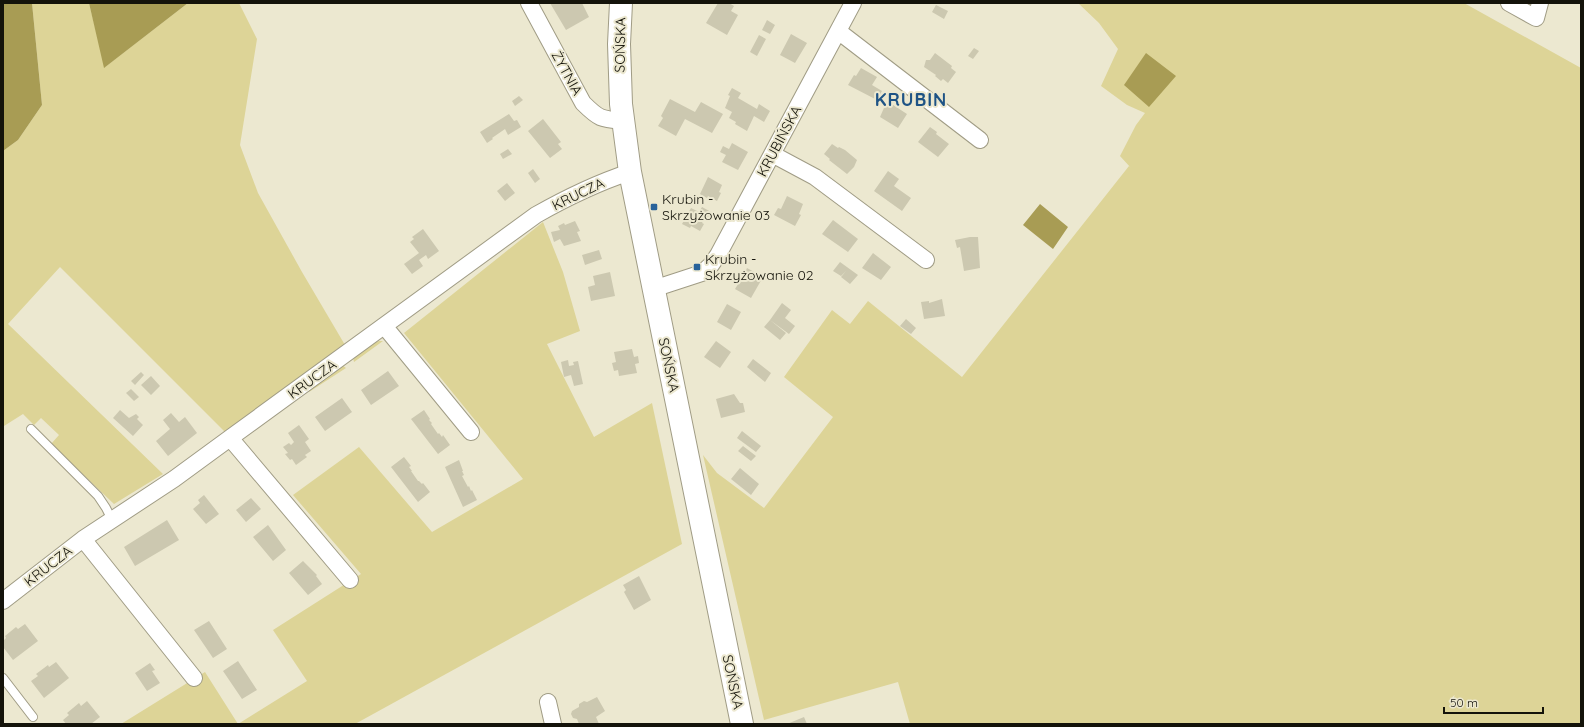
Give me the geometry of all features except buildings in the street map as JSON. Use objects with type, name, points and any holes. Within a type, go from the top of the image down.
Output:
[{"type":"street","name":"ŻYTNIA","points":[[529,3],[583,103],[603,119],[623,121]]},
{"type":"street","name":"SOŃSKA","points":[[622,3],[619,44],[621,104],[630,172],[742,724]]},
{"type":"street","name":"KRUBIŃSKA","points":[[653,289],[702,273],[718,255],[853,3]]},
{"type":"street","points":[[1508,3],[1538,10]]},
{"type":"street","points":[[838,31],[980,140]]},
{"type":"street","points":[[772,154],[815,177],[926,260]]},
{"type":"street","name":"KRUCZA","points":[[3,601],[83,539],[174,479],[536,215],[564,199],[612,178],[630,172]]},
{"type":"street","points":[[385,326],[471,432]]},
{"type":"street","points":[[230,438],[350,580]]},
{"type":"street","points":[[83,539],[194,678]]},
{"type":"street","points":[[548,702],[553,724]]},
{"type":"lane","points":[[30,429],[98,496],[112,520]]},
{"type":"lane","points":[[3,678],[33,717]]},
{"type":"shaded area","points":[[3,3],[32,3],[42,105],[18,140],[3,151]]},
{"type":"shaded area","points":[[32,3],[89,3],[105,67],[188,3],[239,3],[257,39],[240,145],[258,193],[345,345],[225,432],[60,267],[8,324],[163,474],[114,504],[51,444],[59,435],[41,418],[34,425],[23,414],[4,426],[3,425],[3,151],[18,140],[42,105]]},
{"type":"shaded area","points":[[89,3],[188,3],[104,68]]},
{"type":"shaded area","points":[[1078,3],[1464,3],[1581,68],[1581,724],[910,724],[898,682],[764,720],[703,455],[717,473],[764,508],[833,417],[784,377],[832,310],[850,324],[868,301],[962,377],[1129,166],[1131,168],[1120,156],[1136,125],[1145,113],[1127,105],[1101,86],[1118,49],[1099,23]]},
{"type":"shaded area","points":[[1146,53],[1176,76],[1149,107],[1124,85]]},
{"type":"shaded area","points":[[1040,204],[1068,227],[1053,249],[1023,225]]},
{"type":"shaded area","points":[[543,222],[563,272],[580,331],[547,344],[594,437],[652,403],[682,544],[355,724],[238,724],[307,681],[273,630],[361,574],[293,495],[359,447],[432,532],[523,479],[404,333]]},
{"type":"shaded area","points":[[379,341],[383,341],[354,362],[353,358]]},
{"type":"shaded area","points":[[342,365],[346,368],[309,392],[310,389]]},
{"type":"shaded area","points":[[205,672],[238,724],[121,724]]},
{"type":"place","name":"Krubin - Skrzyżowanie 03","points":[[654,207]]},
{"type":"place","name":"Krubin - Skrzyżowanie 02","points":[[697,267]]},
{"type":"district","name":"KRUBIN","points":[[911,100]]}]
